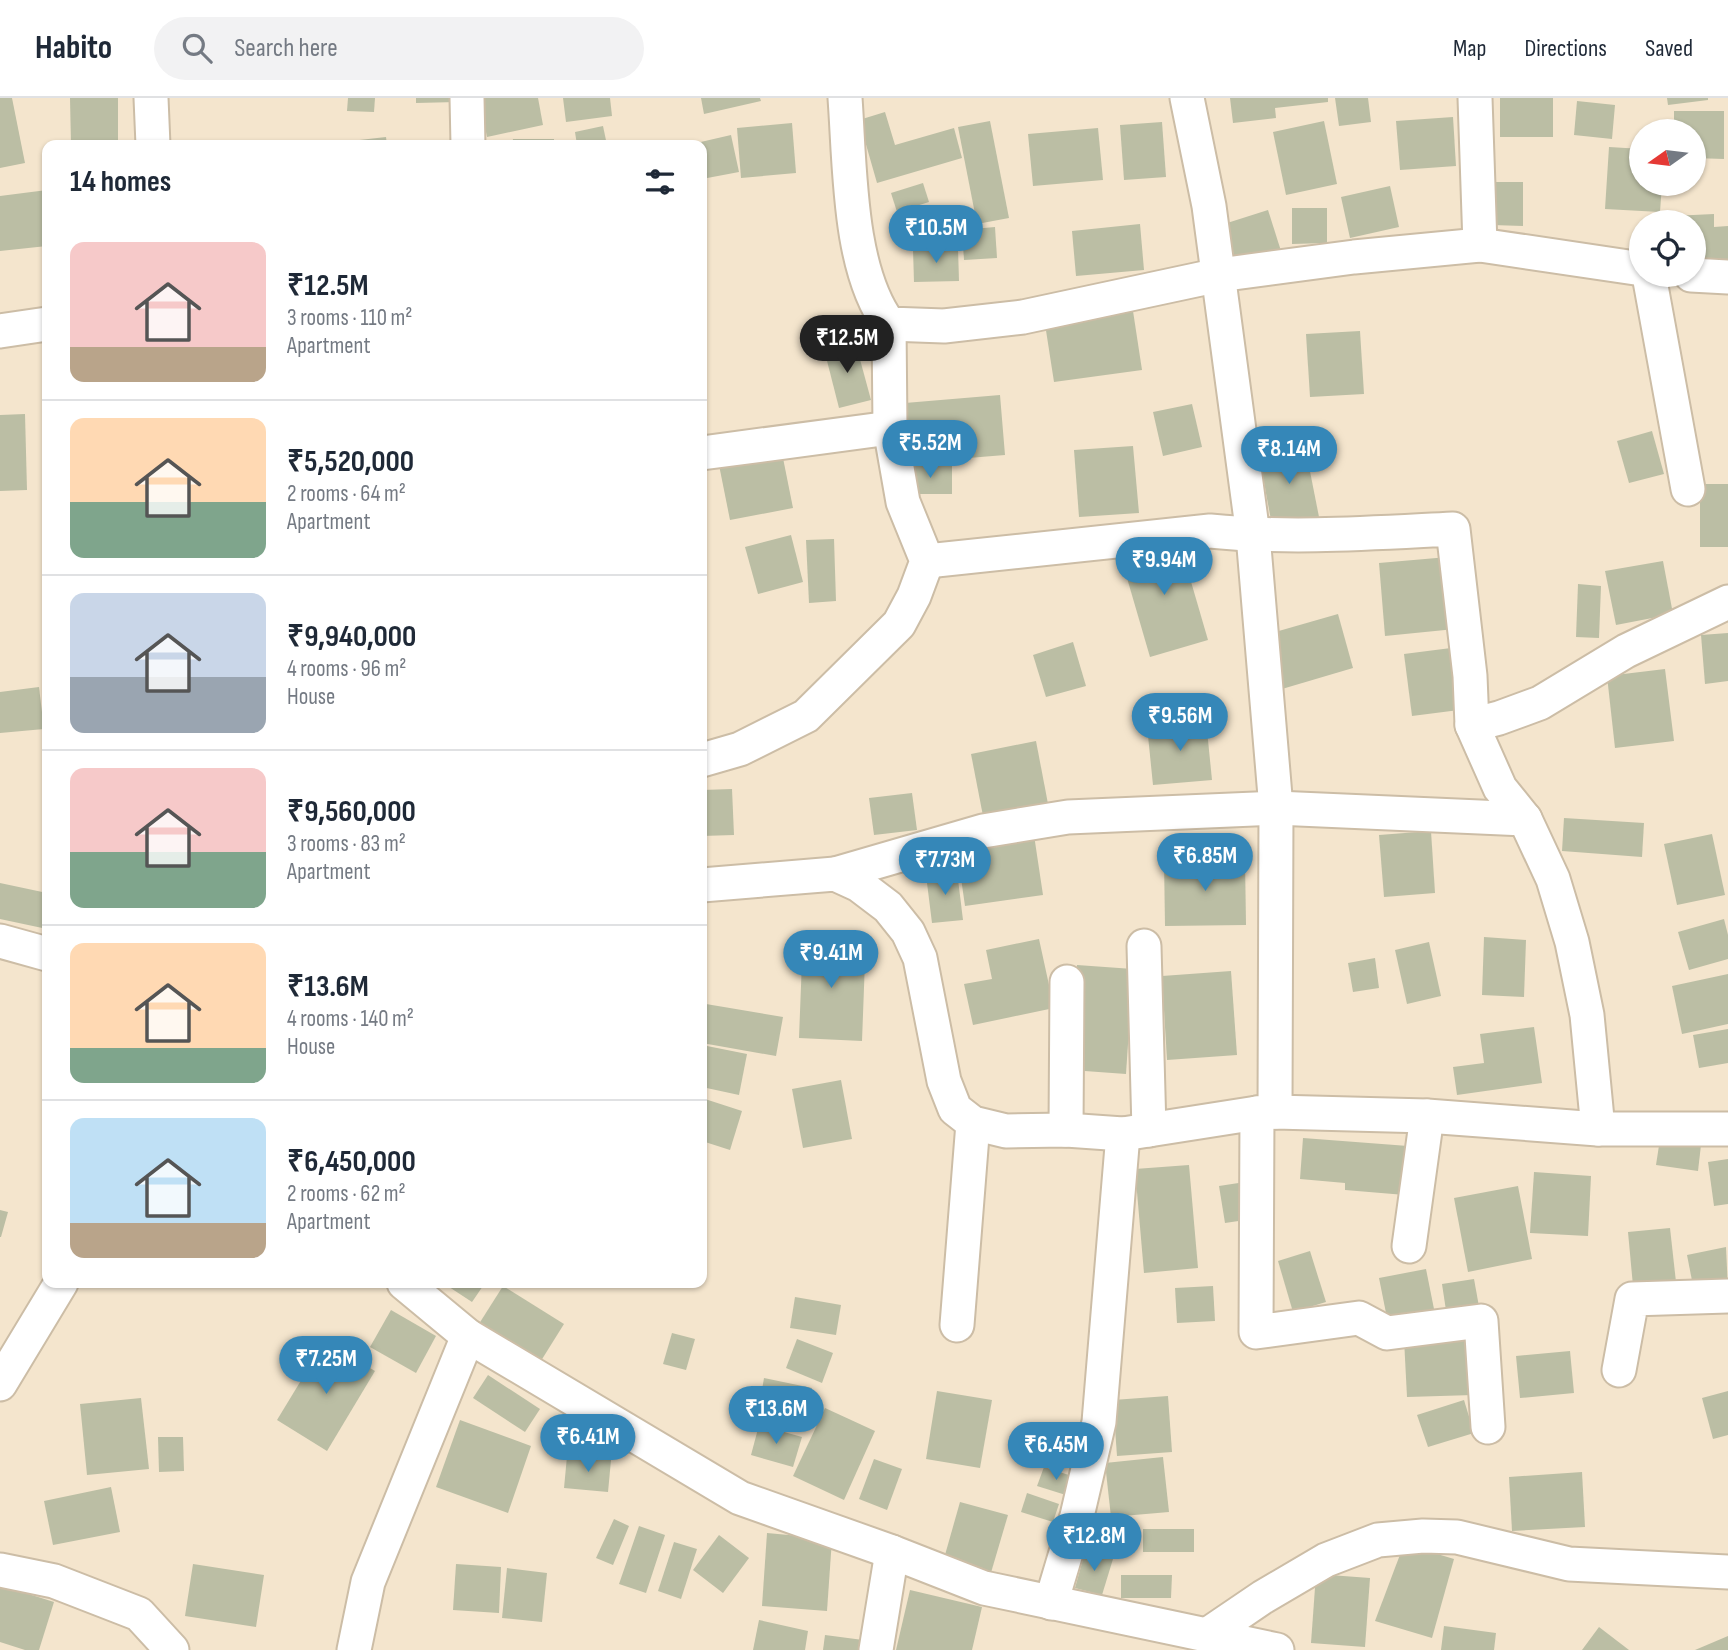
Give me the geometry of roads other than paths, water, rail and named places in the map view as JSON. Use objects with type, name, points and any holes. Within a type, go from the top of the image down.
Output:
[{"type":"street","points":[[151,98],[153,140]]},
{"type":"street","points":[[467,98],[468,140]]},
{"type":"street","points":[[707,759],[740,749],[806,716],[899,624],[914,596],[927,561],[903,502],[890,428],[889,324],[865,279],[857,238],[845,98]]},
{"type":"street","points":[[1187,98],[1209,206],[1253,535],[1276,808],[1256,1332],[1359,1318],[1387,1333],[1480,1321],[1488,1427]]},
{"type":"street","points":[[1475,98],[1480,245]]},
{"type":"street","points":[[889,324],[944,326],[1023,317],[1219,275],[1354,257],[1480,245],[1629,267]]},
{"type":"street","points":[[1706,276],[1728,277]]},
{"type":"street","points":[[1651,287],[1688,489]]},
{"type":"street","points":[[0,331],[42,325]]},
{"type":"street","points":[[707,452],[890,428]]},
{"type":"street","points":[[927,561],[1210,531],[1253,535],[1453,529],[1466,637],[1472,725],[1500,788],[1525,819],[1553,880],[1572,942],[1587,1015],[1598,1129]]},
{"type":"street","points":[[1472,725],[1540,703],[1626,651],[1728,602]]},
{"type":"street","points":[[707,886],[835,874],[983,831],[1068,817],[1276,808],[1525,819]]},
{"type":"street","points":[[835,874],[859,885],[888,907],[908,932],[920,958],[944,1081],[955,1109],[973,1123],[1006,1131],[1136,1132],[1266,1113],[1427,1116],[1598,1129],[1728,1129]]},
{"type":"street","points":[[0,941],[42,953]]},
{"type":"street","points":[[1051,1603],[1077,1516],[1099,1422],[1136,1132],[1144,946]]},
{"type":"street","points":[[1066,1130],[1067,982]]},
{"type":"street","points":[[1409,1245],[1427,1116]]},
{"type":"street","points":[[957,1325],[973,1123]]},
{"type":"street","points":[[0,1384],[58,1288]]},
{"type":"street","points":[[410,1288],[468,1336],[740,1498],[984,1588],[1277,1650]]},
{"type":"street","points":[[1619,1370],[1632,1299],[1728,1296]]},
{"type":"street","points":[[354,1650],[368,1582],[468,1336]]},
{"type":"street","points":[[1207,1635],[1263,1597],[1326,1560],[1378,1540],[1423,1536],[1457,1537],[1569,1564],[1728,1572]]},
{"type":"street","points":[[876,1650],[892,1552]]},
{"type":"street","points":[[0,1570],[54,1581],[139,1614],[172,1650]]}]
